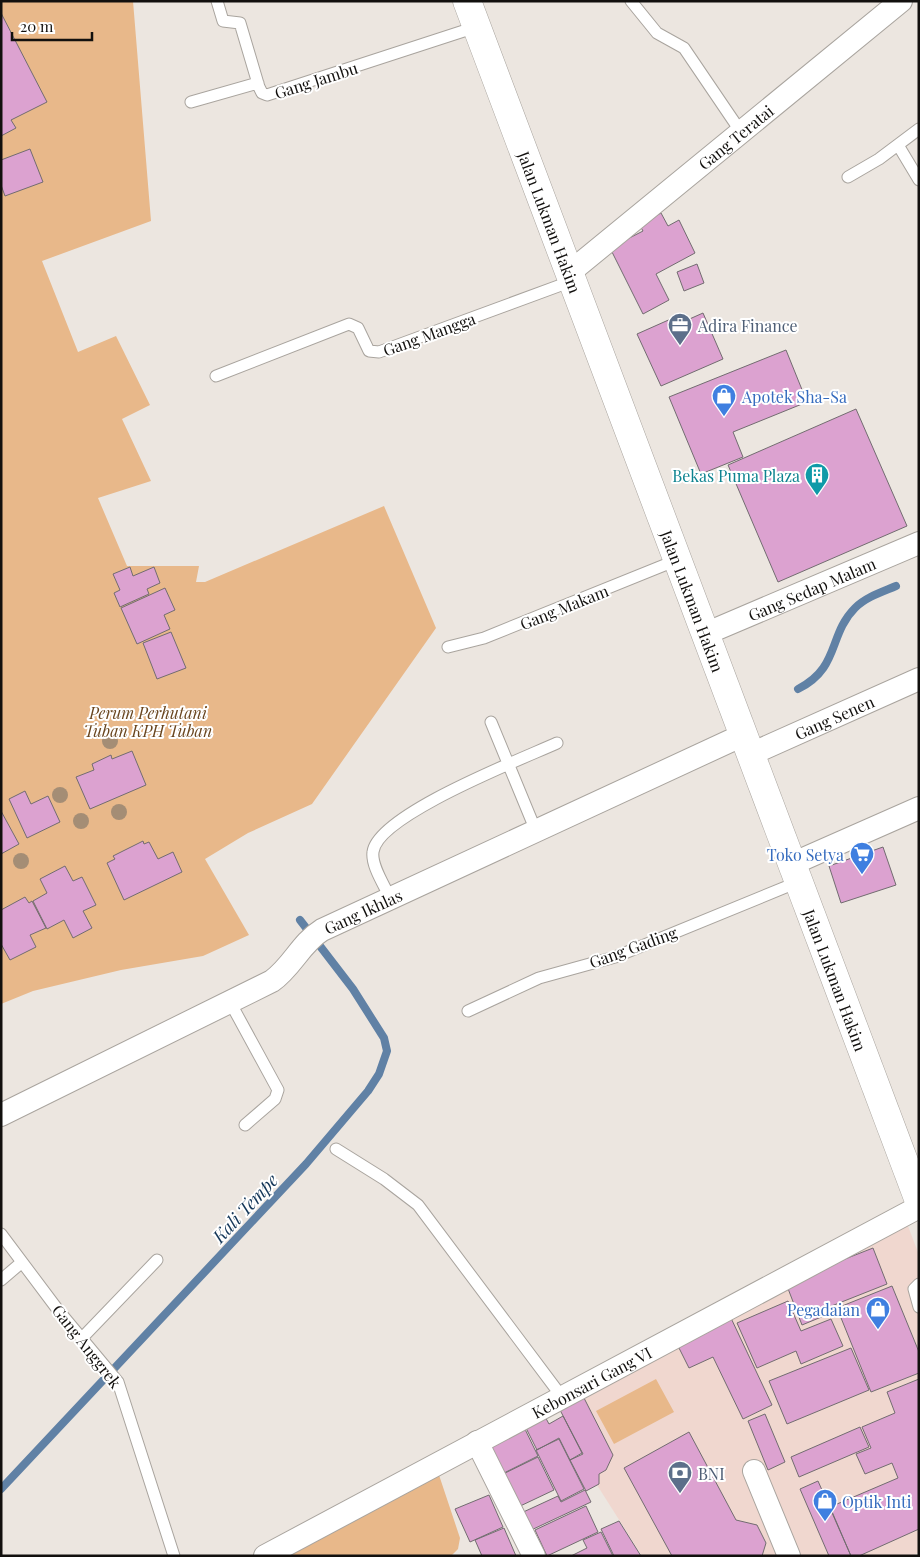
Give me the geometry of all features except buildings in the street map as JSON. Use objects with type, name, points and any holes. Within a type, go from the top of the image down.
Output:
[{"type":"main road","name":"Jalan Lukman Hakim","points":[[466,1],[918,1196]]},
{"type":"street","name":"Gang Teratai","points":[[571,277],[741,132],[901,1]]},
{"type":"street","name":"Gang Sedap Malam","points":[[705,634],[919,543]]},
{"type":"street","name":"Gang Senen","points":[[747,745],[919,679]]},
{"type":"street","name":"Gang Ikhlas","points":[[1,1115],[272,981],[288,968],[310,939],[322,930],[536,831],[747,745]]},
{"type":"street","points":[[795,873],[919,808]]},
{"type":"street","name":"Kebonsari Gang VI","points":[[272,1554],[562,1397],[918,1196]]},
{"type":"street","points":[[477,1442],[534,1556]]},
{"type":"street","points":[[754,1471],[789,1556]]},
{"type":"lane","name":"Gang Jambu","points":[[217,1],[223,21],[240,23],[258,83],[265,95],[273,95],[476,28]]},
{"type":"lane","points":[[631,1],[657,34],[684,48],[741,132]]},
{"type":"lane","points":[[191,102],[258,83]]},
{"type":"lane","points":[[848,177],[898,145],[919,128]]},
{"type":"lane","points":[[898,145],[919,180]]},
{"type":"lane","name":"Gang Mangga","points":[[216,376],[349,324],[358,328],[369,351],[379,352],[571,277]]},
{"type":"lane","name":"Gang Makam","points":[[448,647],[493,635],[678,560]]},
{"type":"lane","points":[[491,722],[536,831]]},
{"type":"lane","points":[[390,898],[372,857],[374,846],[381,835],[396,822],[420,807],[557,743]]},
{"type":"lane","name":"Gang Gading","points":[[468,1011],[539,978],[614,957],[795,873]]},
{"type":"lane","points":[[230,1002],[278,1090],[275,1100],[245,1126]]},
{"type":"lane","points":[[336,1149],[384,1179],[418,1205],[562,1397]]},
{"type":"lane","name":"Gang Anggrek","points":[[1,1234],[21,1263],[115,1378],[124,1393],[174,1556]]},
{"type":"lane","points":[[82,1338],[157,1260]]},
{"type":"lane","points":[[1,1280],[21,1263]]},
{"type":"lane","points":[[919,1284],[914,1288],[919,1307]]},
{"type":"shaded area","points":[[908,1226],[919,1255],[919,1552],[912,1556],[642,1556],[597,1485],[557,1403],[807,1274]]},
{"type":"green space","name":"Perum Perhutani Tuban KPH Tuban","points":[[1,1],[133,1],[151,221],[42,261],[78,352],[116,336],[150,405],[122,419],[151,481],[98,498],[127,566],[199,566],[196,582],[205,582],[384,506],[436,628],[312,804],[248,833],[205,859],[249,935],[203,956],[121,970],[33,991],[1,1004]]},
{"type":"green space","points":[[656,1379],[674,1412],[614,1444],[596,1411]]},
{"type":"green space","points":[[438,1472],[460,1538],[458,1549],[451,1556],[292,1556],[294,1551]]},
{"type":"waterway","points":[[798,689],[811,681],[821,671],[841,629],[855,608],[869,598],[896,586]]},
{"type":"waterway","name":"Kali Tempe","points":[[1,1489],[306,1164],[368,1091],[379,1074],[387,1051],[384,1038],[353,989],[300,920]]},
{"type":"place","name":"Adira Finance","points":[[680,346]]},
{"type":"place","name":"Apotek Sha-Sa","points":[[724,417]]},
{"type":"place","name":"Bekas Puma Plaza","points":[[817,496]]},
{"type":"place","name":"Toko Setya","points":[[862,875]]},
{"type":"place","name":"Pegadaian","points":[[878,1330]]},
{"type":"place","name":"BNI","points":[[680,1494]]},
{"type":"place","name":"Optik Inti","points":[[825,1522]]}]
